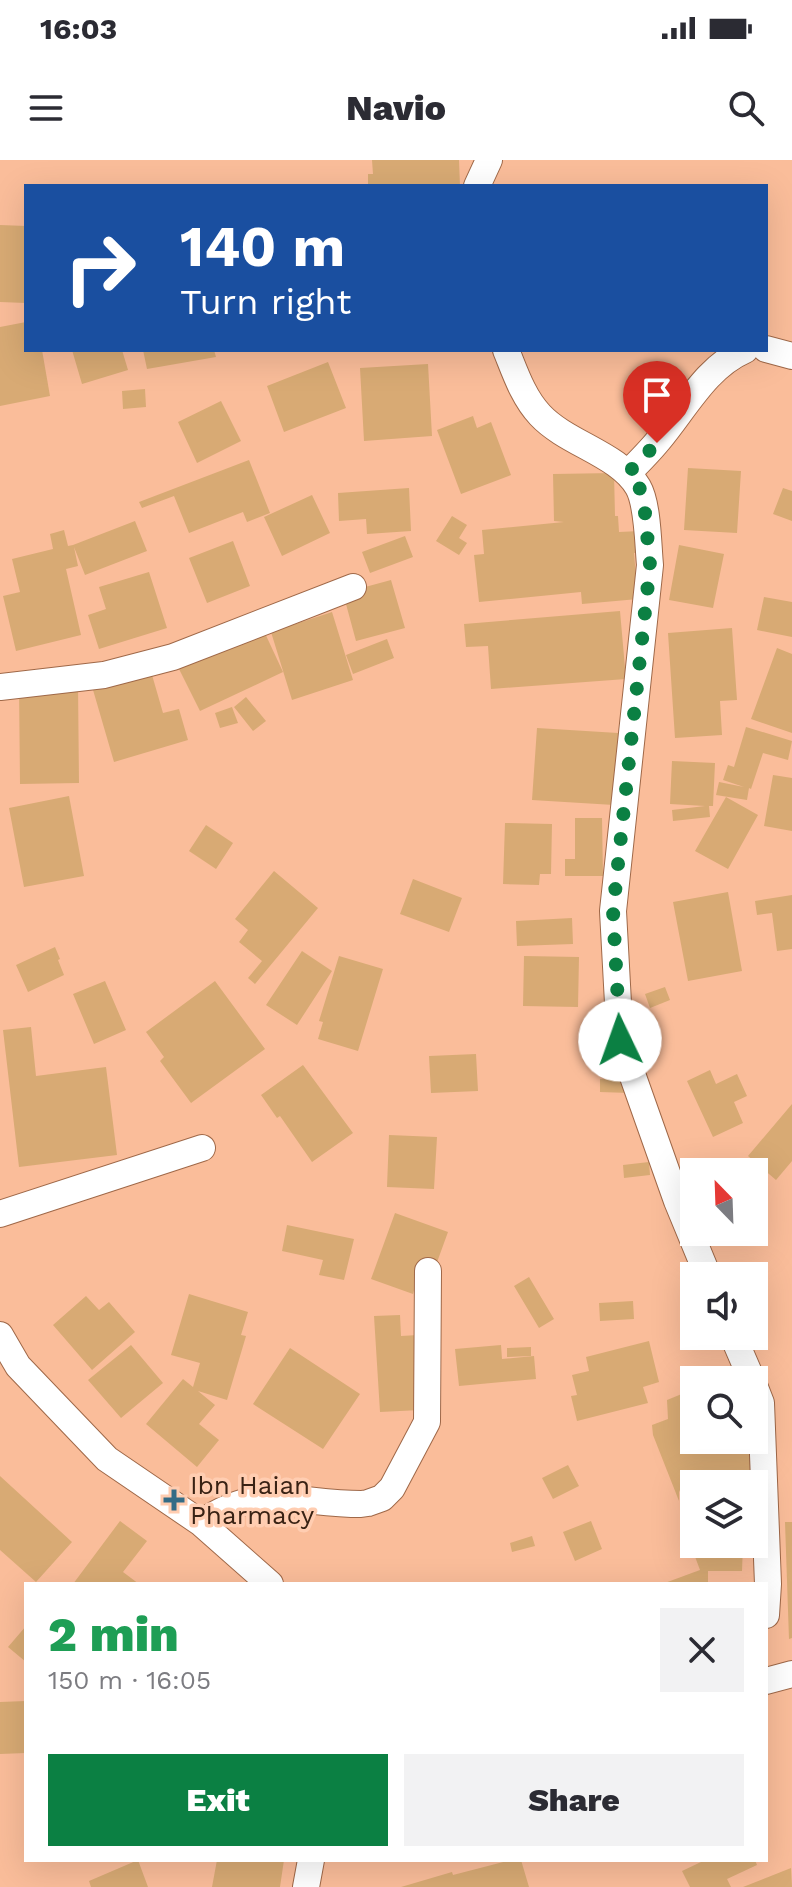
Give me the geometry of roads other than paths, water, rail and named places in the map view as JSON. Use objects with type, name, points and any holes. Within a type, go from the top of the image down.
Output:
[{"type":"street","points":[[478,184],[489,160]]},
{"type":"street","points":[[768,350],[792,356]]},
{"type":"street","points":[[507,352],[516,377],[539,415],[560,432],[628,473],[640,489],[650,565],[613,911],[620,1040],[677,1201],[702,1262]]},
{"type":"street","points":[[628,473],[657,443],[715,370],[741,352]]},
{"type":"street","points":[[0,687],[104,675],[173,657],[353,587]]},
{"type":"street","points":[[0,1214],[202,1148]]},
{"type":"street","points":[[201,1523],[234,1504],[252,1499],[271,1497],[361,1504],[375,1501],[387,1493],[427,1422],[428,1271]]},
{"type":"street","points":[[0,1335],[18,1366],[107,1459],[201,1523],[268,1582]]},
{"type":"street","points":[[763,1454],[768,1582]]},
{"type":"street","points":[[768,1680],[792,1674]]},
{"type":"street","points":[[306,1887],[311,1862]]},
{"type":"place","name":"Ibn Haian Pharmacy","points":[[174,1500]]}]
